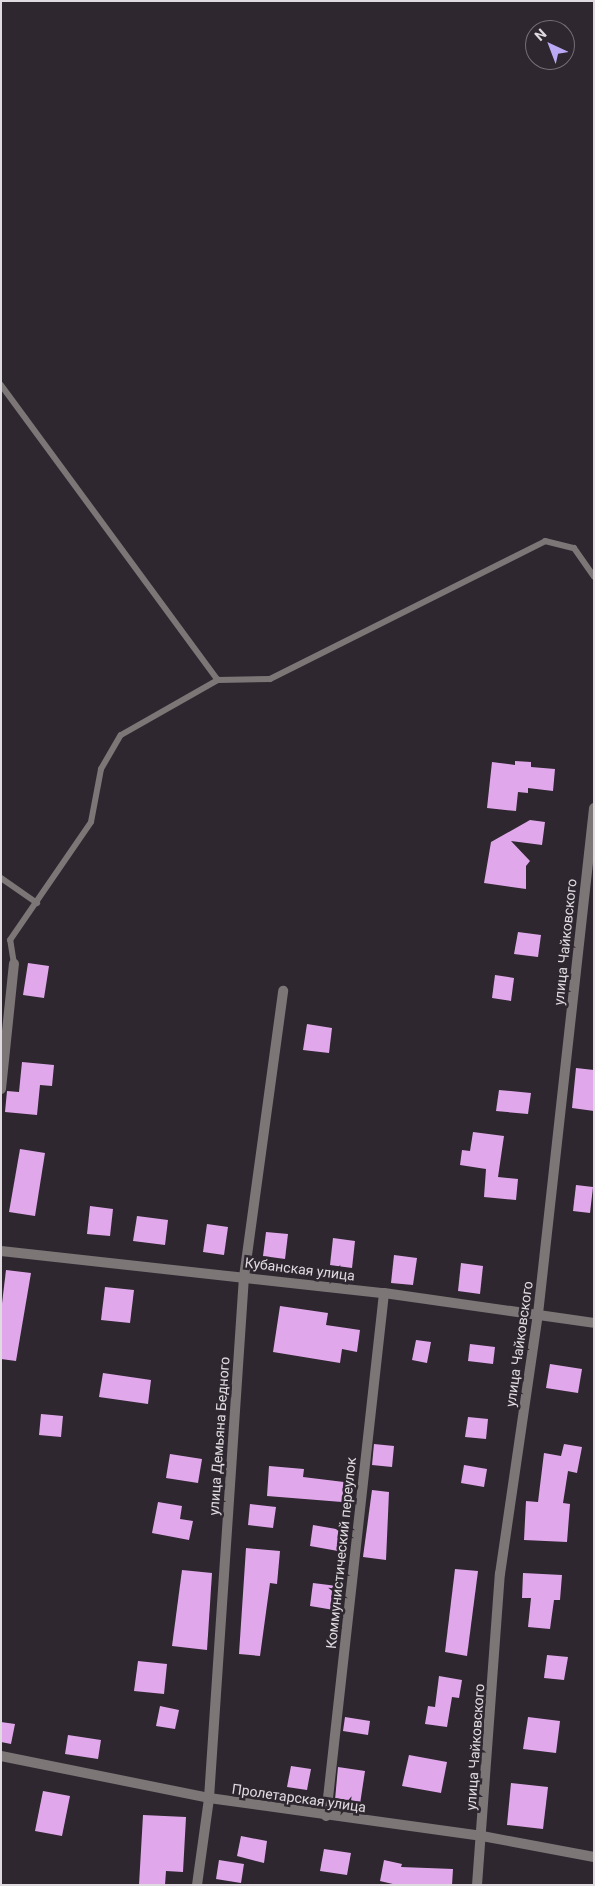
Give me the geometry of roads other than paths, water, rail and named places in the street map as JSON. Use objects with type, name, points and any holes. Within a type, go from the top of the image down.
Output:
[{"type":"street","name":"улица Чайковского","points":[[477,1885],[500,1574],[538,1314],[594,808]]},
{"type":"street","points":[[1,1089],[14,964]]},
{"type":"street","name":"улица Демьяна Бедного","points":[[196,1885],[209,1798],[244,1277],[283,991]]},
{"type":"street","name":"Кубанская улица","points":[[1,1252],[384,1293],[538,1314],[594,1324]]},
{"type":"street","name":"Коммунистический переулок","points":[[326,1816],[384,1293]]},
{"type":"street","name":"Пролетарская улица","points":[[1,1756],[209,1798],[326,1816],[482,1836],[594,1857]]},
{"type":"lane","points":[[1,386],[218,680]]},
{"type":"lane","points":[[14,964],[10,940],[91,822],[100,769],[121,734],[218,680],[270,678],[545,541],[574,548],[594,577]]},
{"type":"lane","points":[[1,878],[37,903]]}]
